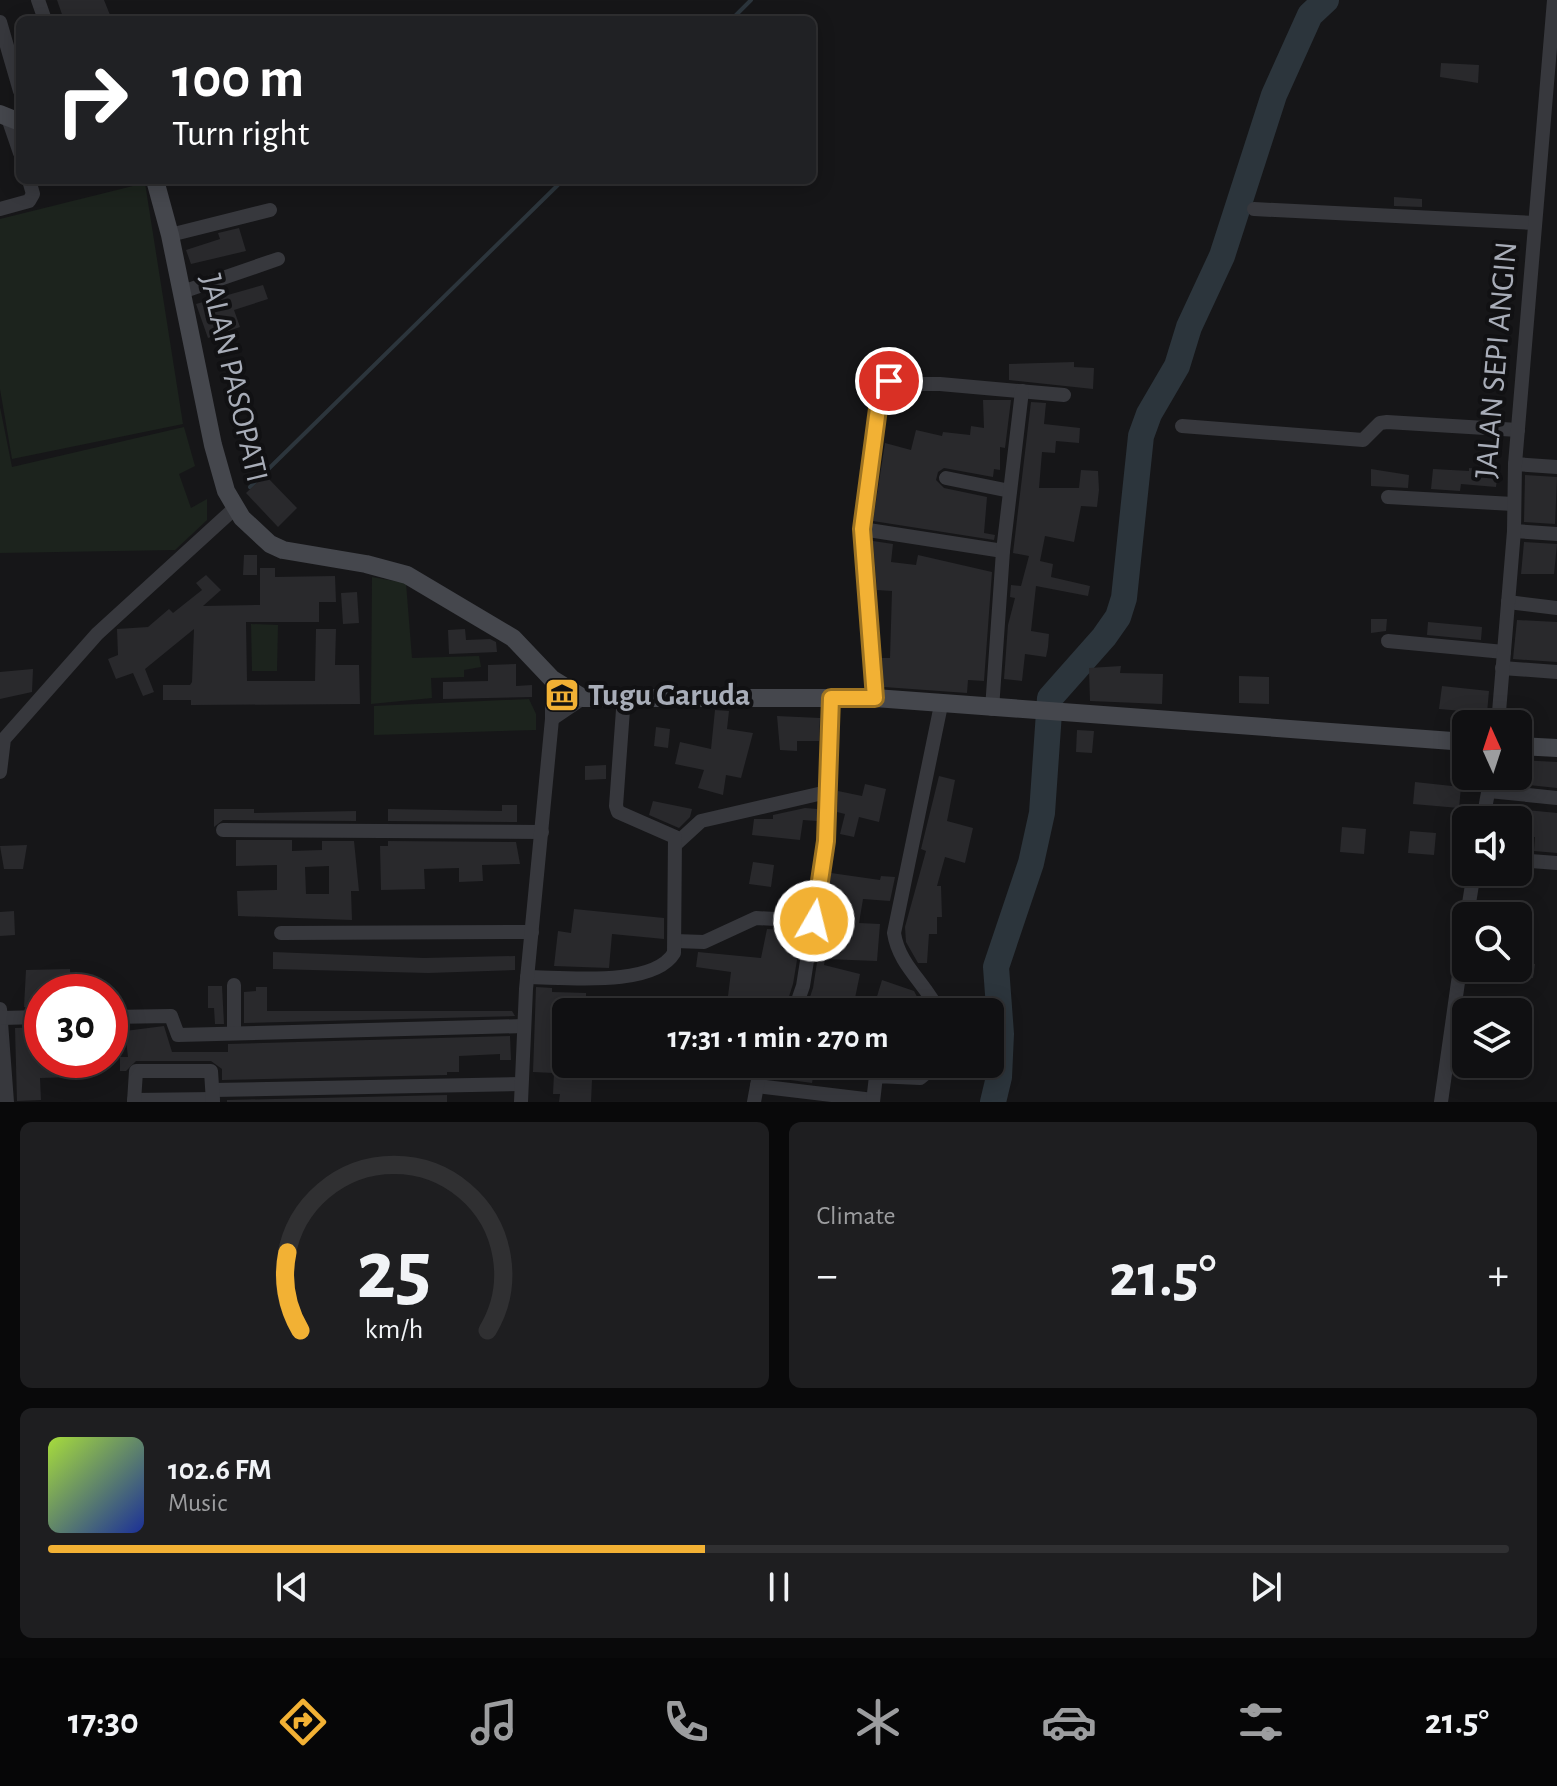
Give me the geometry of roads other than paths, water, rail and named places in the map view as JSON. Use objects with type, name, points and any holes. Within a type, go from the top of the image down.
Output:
[{"type":"street","name":"JALAN SEPI ANGIN","points":[[1499,710],[1514,531],[1515,464],[1554,0]]},
{"type":"street","points":[[0,22],[16,77]]},
{"type":"street","points":[[10,119],[16,139]]},
{"type":"street","points":[[0,209],[29,201],[33,194],[30,184]]},
{"type":"street","name":"JALAN PASOPATI","points":[[156,184],[170,235],[213,445],[235,508],[254,531],[283,550],[387,570],[435,591],[513,638],[552,679],[583,698]]},
{"type":"street","points":[[1254,209],[1323,209],[1535,223]]},
{"type":"street","points":[[170,235],[270,210]]},
{"type":"street","points":[[182,292],[278,259]]},
{"type":"street","points":[[875,698],[862,529],[883,384],[940,384],[1064,395]]},
{"type":"street","points":[[992,709],[1003,551],[1022,391]]},
{"type":"street","points":[[1182,426],[1363,440],[1380,423],[1387,422],[1518,430]]},
{"type":"street","points":[[1515,464],[1557,467]]},
{"type":"street","points":[[946,478],[1010,491]]},
{"type":"street","points":[[1388,497],[1513,504]]},
{"type":"street","points":[[0,772],[2,736],[97,634],[235,508]]},
{"type":"street","points":[[862,529],[1003,551]]},
{"type":"street","points":[[1514,531],[1557,534]]},
{"type":"street","points":[[1508,602],[1557,608]]},
{"type":"street","points":[[1388,641],[1504,652]]},
{"type":"street","points":[[1502,668],[1557,672]]},
{"type":"street","points":[[521,1102],[527,977],[552,719],[552,679]]},
{"type":"street","points":[[527,977],[596,978],[642,974],[669,961],[675,941],[677,843],[673,835],[618,812],[624,696]]},
{"type":"street","points":[[552,719],[583,698],[875,698],[1452,741]]},
{"type":"street","points":[[799,998],[826,841],[831,698]]},
{"type":"street","points":[[932,998],[899,957],[894,933],[941,705]]},
{"type":"street","points":[[1532,747],[1557,748]]},
{"type":"street","points":[[1519,790],[1557,798]]},
{"type":"street","points":[[677,843],[701,821],[827,792]]},
{"type":"street","points":[[223,830],[542,832]]},
{"type":"street","points":[[1532,861],[1557,863]]},
{"type":"street","points":[[675,941],[704,942],[756,918],[814,921]]},
{"type":"street","points":[[281,933],[532,932]]},
{"type":"street","points":[[1441,1102],[1458,982]]},
{"type":"street","points":[[234,985],[234,1032]]},
{"type":"street","points":[[0,1009],[7,1102]]},
{"type":"street","points":[[128,1017],[171,1016],[178,1035],[524,1026]]},
{"type":"street","points":[[1,1018],[24,1017]]},
{"type":"street","points":[[213,1097],[211,1071],[136,1071],[134,1101],[346,1095],[521,1084]]},
{"type":"street","points":[[754,1102],[758,1078]]},
{"type":"street","points":[[757,1086],[873,1101],[876,1078]]},
{"type":"waterway","points":[[735,16],[751,0]]},
{"type":"waterway","points":[[993,1102],[999,1077],[1001,1034],[996,967],[1031,863],[1042,813],[1050,698],[1118,617],[1124,598],[1141,436],[1149,414],[1177,366],[1189,327],[1222,256],[1274,95],[1310,15],[1326,0]]},
{"type":"waterway","points":[[250,487],[559,184]]},
{"type":"place","name":"Tugu Garuda","points":[[562,695]]}]
